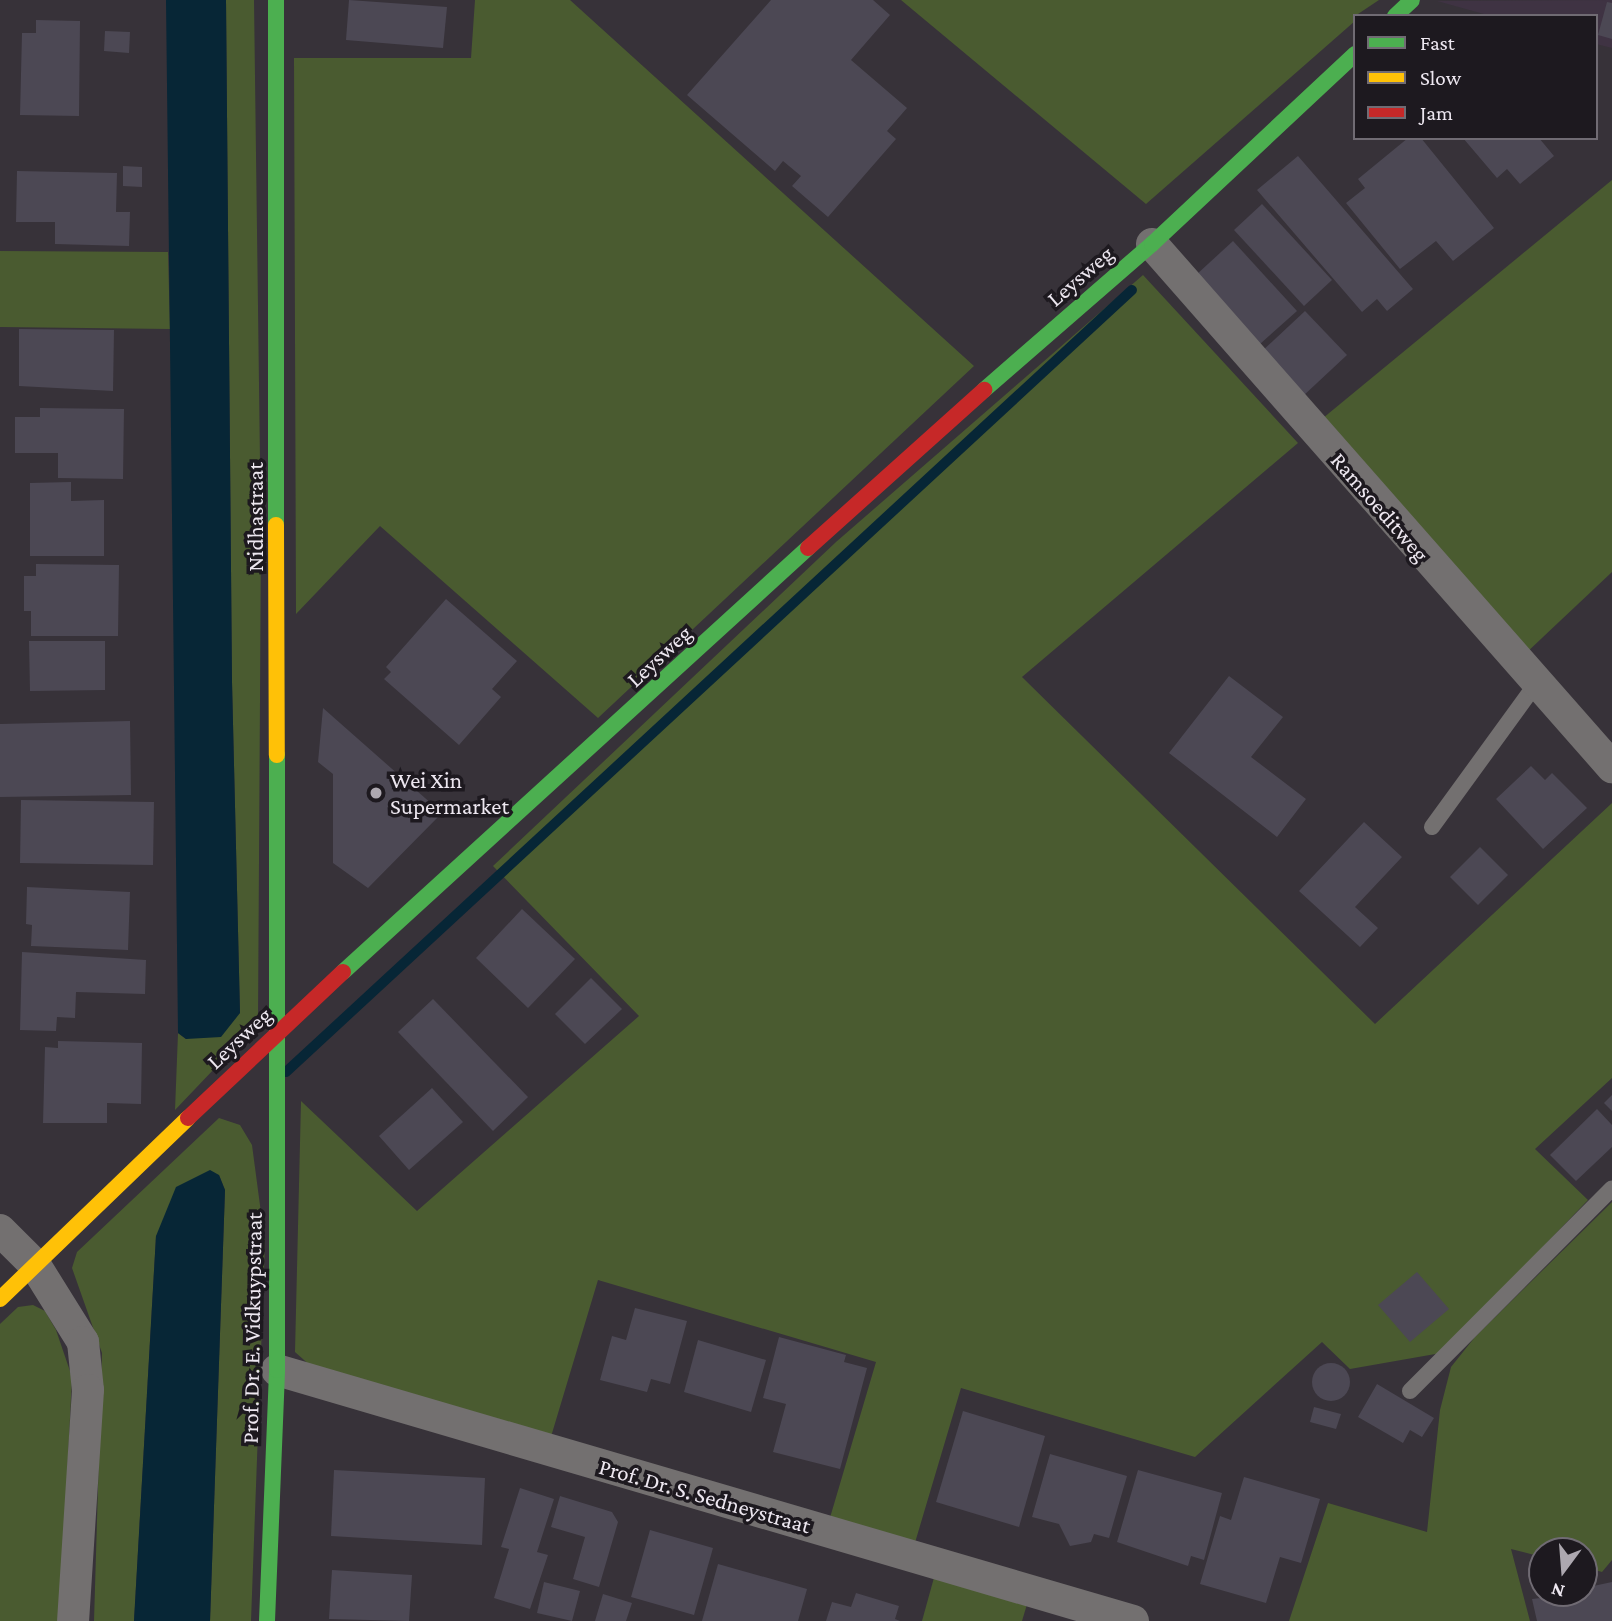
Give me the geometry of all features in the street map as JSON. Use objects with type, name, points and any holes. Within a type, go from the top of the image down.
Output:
[{"type":"street","name":"Nidhastraat","points":[[275,1034],[276,0]]},
{"type":"street","points":[[1397,14],[1412,0]]},
{"type":"street","name":"Leysweg","points":[[0,1299],[275,1034],[937,430],[1152,244],[1353,56]]},
{"type":"street","name":"Ramsoeditweg","points":[[1152,244],[1535,685],[1612,767]]},
{"type":"street","name":"Prof. Dr. E. Vidkuypstraat","points":[[267,1621],[277,1370],[275,1034]]},
{"type":"street","points":[[0,1230],[35,1265],[83,1342],[88,1390],[73,1621]]},
{"type":"street","name":"Prof. Dr. S. Sedneystraat","points":[[277,1370],[1133,1621]]},
{"type":"lane","points":[[1432,827],[1535,685]]},
{"type":"lane","points":[[1410,1391],[1612,1188]]},
{"type":"shaded area","points":[[1612,0],[1612,48],[1598,44],[1598,14],[1484,14],[1437,1]]},
{"type":"green space","points":[[226,0],[254,0],[261,537],[258,1023],[175,1110],[178,1033],[186,1039],[240,1013],[232,682]]},
{"type":"green space","points":[[475,0],[570,0],[974,366],[598,718],[380,526],[296,614],[294,58],[471,58]]},
{"type":"green space","points":[[901,0],[1379,0],[1358,14],[1353,14],[1353,23],[1146,204]]},
{"type":"green space","points":[[1612,180],[1612,572],[1525,654],[1317,423]]},
{"type":"green space","points":[[0,251],[168,252],[170,329],[0,327]]},
{"type":"green space","points":[[1143,275],[1298,443],[1022,677],[1375,1024],[1612,803],[1612,1078],[1535,1149],[1588,1200],[1441,1353],[1350,1369],[1322,1342],[1195,1457],[961,1388],[914,1546],[829,1521],[876,1362],[598,1280],[550,1440],[313,1368],[295,1352],[301,1101],[417,1211],[639,1016],[493,866],[836,542]]},
{"type":"green space","points":[[219,1118],[240,1125],[252,1145],[265,1243],[251,1621],[210,1621],[225,1190],[219,1175],[156,1236],[134,1621],[94,1621],[102,1353],[72,1268],[77,1252]]},
{"type":"green space","points":[[1612,1202],[1612,1560],[1602,1572],[1598,1571],[1598,1537],[1528,1537],[1528,1553],[1511,1549],[1530,1621],[1289,1621],[1328,1503],[1427,1532],[1440,1410],[1451,1367],[1475,1337]]},
{"type":"green space","points":[[33,1305],[45,1311],[56,1330],[72,1377],[60,1621],[0,1621],[0,1324],[18,1307]]},
{"type":"green space","points":[[935,1574],[1028,1601],[1022,1621],[922,1621]]},
{"type":"water","points":[[166,0],[226,0],[232,682],[240,1013],[221,1037],[186,1039],[178,1033]]},
{"type":"water","points":[[210,1170],[219,1175],[225,1190],[210,1621],[134,1621],[156,1236],[176,1187]]},
{"type":"building","points":[[349,0],[447,7],[443,48],[346,40]]},
{"type":"building","points":[[771,0],[873,0],[890,15],[851,60],[907,108],[887,131],[896,139],[828,217],[792,186],[801,176],[783,161],[775,171],[687,95]]},
{"type":"building","points":[[1607,2],[1612,3],[1612,39],[1598,35]]},
{"type":"building","points":[[36,20],[80,21],[79,116],[20,115],[22,33],[36,33]]},
{"type":"building","points":[[105,31],[130,32],[129,53],[104,51]]},
{"type":"building","points":[[1406,140],[1423,140],[1494,228],[1453,261],[1436,241],[1400,269],[1346,203],[1365,188],[1358,179]]},
{"type":"building","points":[[1465,140],[1541,140],[1554,156],[1520,184],[1507,169],[1497,178]]},
{"type":"building","points":[[1298,156],[1413,289],[1387,311],[1377,299],[1362,312],[1257,190]]},
{"type":"building","points":[[123,166],[142,167],[142,187],[123,186]]},
{"type":"building","points":[[17,171],[117,173],[116,212],[130,212],[129,246],[55,244],[55,222],[16,222]]},
{"type":"building","points":[[1262,204],[1332,280],[1304,306],[1234,230]]},
{"type":"building","points":[[1233,241],[1297,311],[1260,344],[1196,275]]},
{"type":"building","points":[[1305,311],[1347,355],[1302,397],[1260,353]]},
{"type":"building","points":[[19,329],[114,330],[113,391],[19,386]]},
{"type":"building","points":[[40,408],[124,409],[123,479],[58,478],[58,453],[15,453],[15,417],[40,417]]},
{"type":"building","points":[[71,482],[71,501],[104,500],[104,556],[30,556],[30,483]]},
{"type":"building","points":[[36,564],[119,565],[118,636],[31,636],[31,611],[24,611],[24,576],[36,576]]},
{"type":"building","points":[[446,599],[517,661],[492,689],[501,697],[459,745],[384,679],[391,672],[386,667]]},
{"type":"building","points":[[29,641],[105,641],[105,690],[30,691]]},
{"type":"building","points":[[1229,676],[1283,717],[1251,757],[1306,799],[1277,837],[1169,753]]},
{"type":"building","name":"Wei Xin Supermarket","points":[[323,708],[442,813],[368,888],[333,863],[333,774],[318,762]]},
{"type":"building","points":[[130,721],[131,795],[0,797],[0,724]]},
{"type":"building","points":[[1531,766],[1545,780],[1552,773],[1587,808],[1543,849],[1496,799]]},
{"type":"building","points":[[21,800],[154,802],[153,865],[20,863]]},
{"type":"building","points":[[1364,822],[1402,857],[1355,907],[1378,928],[1360,947],[1299,891]]},
{"type":"building","points":[[1480,847],[1508,875],[1478,905],[1450,877]]},
{"type":"building","points":[[27,887],[130,892],[128,950],[31,946],[32,925],[26,924]]},
{"type":"building","points":[[522,909],[575,959],[528,1008],[476,958]]},
{"type":"building","points":[[22,952],[146,960],[145,994],[76,992],[75,1018],[57,1017],[56,1031],[20,1030]]},
{"type":"building","points":[[591,978],[622,1009],[585,1044],[555,1014]]},
{"type":"building","points":[[433,999],[528,1097],[493,1131],[398,1032]]},
{"type":"building","points":[[58,1041],[142,1043],[141,1104],[107,1103],[107,1123],[43,1123],[45,1047],[58,1048]]},
{"type":"building","points":[[432,1088],[463,1122],[409,1170],[379,1136]]},
{"type":"building","points":[[1612,1095],[1612,1111],[1604,1103]]},
{"type":"building","points":[[1597,1109],[1612,1125],[1612,1147],[1576,1181],[1550,1155]]},
{"type":"building","points":[[1417,1272],[1449,1309],[1410,1342],[1378,1305]]},
{"type":"building","points":[[635,1308],[687,1321],[670,1384],[651,1379],[647,1392],[600,1380],[612,1336],[626,1340]]},
{"type":"building","points":[[779,1337],[846,1355],[844,1362],[867,1368],[840,1469],[773,1452],[786,1404],[763,1398]]},
{"type":"building","points":[[698,1340],[766,1360],[751,1412],[684,1392]]},
{"type":"building","points":[[1331,1363],[1344,1369],[1350,1382],[1344,1395],[1331,1401],[1318,1395],[1312,1382],[1318,1369]]},
{"type":"building","points":[[1377,1384],[1434,1418],[1422,1437],[1410,1430],[1403,1443],[1358,1417]]},
{"type":"building","points":[[1314,1407],[1341,1414],[1336,1429],[1310,1422]]},
{"type":"building","points":[[963,1411],[1045,1436],[1019,1527],[936,1502]]},
{"type":"building","points":[[1050,1454],[1127,1476],[1109,1538],[1094,1534],[1091,1542],[1070,1546],[1059,1524],[1032,1517]]},
{"type":"building","points":[[334,1470],[485,1478],[482,1545],[331,1536]]},
{"type":"building","points":[[1138,1470],[1222,1493],[1204,1560],[1191,1556],[1188,1566],[1117,1542]]},
{"type":"building","points":[[1244,1477],[1320,1499],[1301,1563],[1280,1557],[1266,1603],[1200,1584],[1220,1516],[1231,1520]]},
{"type":"building","points":[[520,1488],[554,1499],[537,1552],[548,1555],[530,1609],[494,1598],[509,1549],[501,1547]]},
{"type":"building","points":[[560,1496],[612,1512],[618,1522],[599,1587],[573,1579],[585,1537],[551,1527]]},
{"type":"building","points":[[650,1530],[713,1548],[694,1615],[631,1597]]},
{"type":"building","points":[[718,1564],[807,1589],[798,1621],[702,1621]]},
{"type":"building","points":[[332,1570],[412,1575],[409,1621],[329,1619]]},
{"type":"building","points":[[544,1582],[580,1591],[572,1621],[537,1613]]},
{"type":"building","points":[[1612,1582],[1612,1621],[1537,1621],[1534,1607],[1598,1607],[1598,1585]]},
{"type":"building","points":[[856,1593],[899,1606],[895,1619],[900,1621],[826,1621],[832,1602],[851,1607]]},
{"type":"building","points":[[603,1594],[632,1603],[626,1621],[595,1621]]},
{"type":"waterway","points":[[286,1072],[1132,290]]},
{"type":"traffic: fast","points":[[276,0],[276,525]]},
{"type":"traffic: fast","points":[[1397,14],[1412,0]]},
{"type":"traffic: fast","points":[[984,390],[1152,244],[1353,56]]},
{"type":"traffic: fast","points":[[343,972],[808,548]]},
{"type":"traffic: fast","points":[[267,1621],[277,1370],[277,755]]},
{"type":"traffic: slow","points":[[276,525],[277,755]]},
{"type":"traffic: slow","points":[[0,1299],[188,1118]]},
{"type":"traffic: jam","points":[[808,548],[984,390]]},
{"type":"traffic: jam","points":[[188,1118],[343,972]]},
{"type":"place","name":"Wei Xin Supermarket","points":[[376,793]]}]
